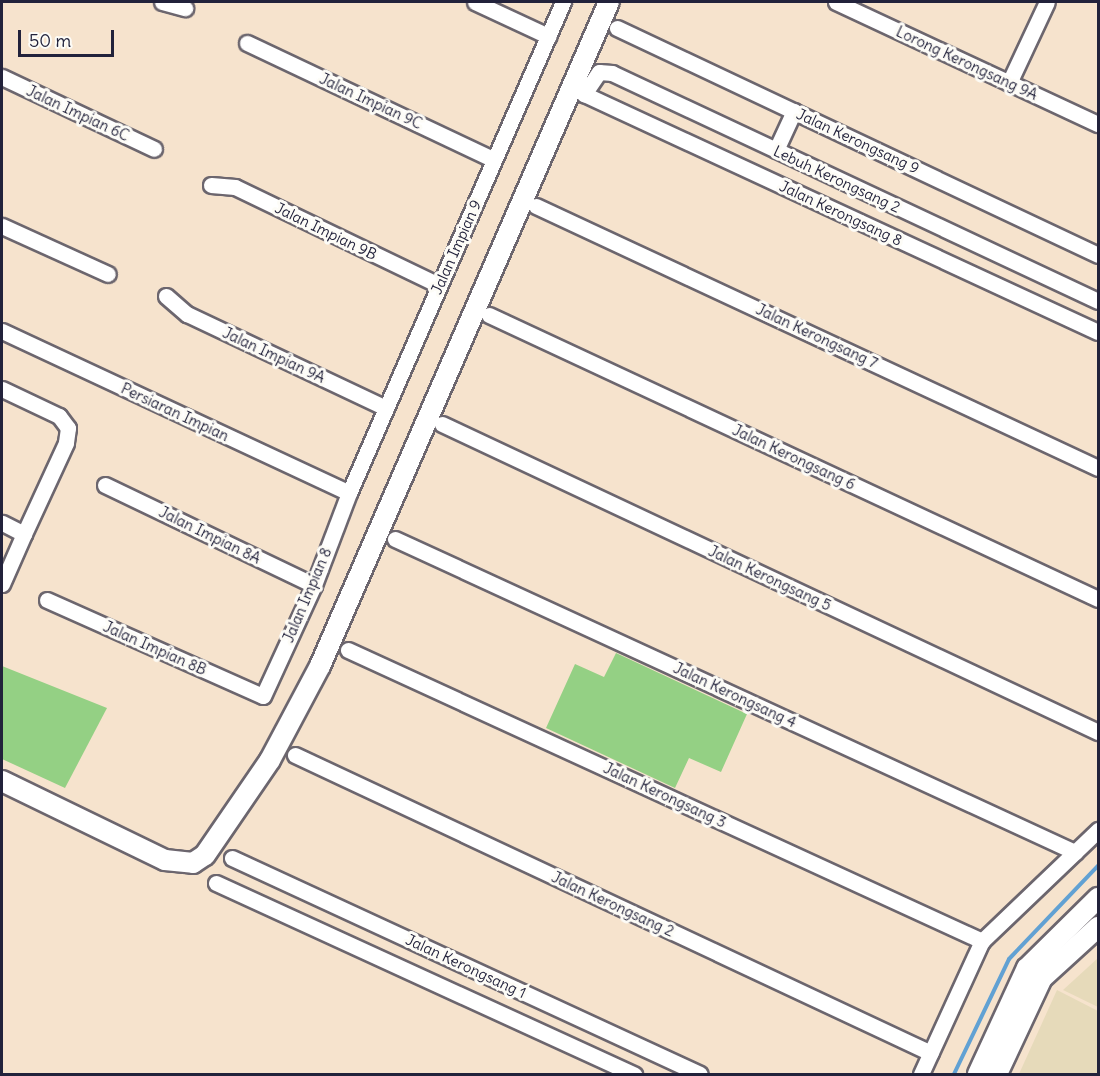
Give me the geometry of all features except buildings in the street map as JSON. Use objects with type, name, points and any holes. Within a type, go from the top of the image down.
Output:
[{"type":"street","points":[[162,2],[185,8]]},
{"type":"street","points":[[475,2],[548,36]]},
{"type":"street","name":"Jalan Impian 9","points":[[349,493],[563,2]]},
{"type":"street","points":[[2,781],[165,860],[193,863],[205,855],[270,760],[320,666],[609,2]]},
{"type":"street","name":"Lorong Kerongsang 9A","points":[[836,2],[1098,124]]},
{"type":"street","points":[[1009,83],[1047,2]]},
{"type":"street","name":"Jalan Kerongsang 9","points":[[617,28],[1098,255]]},
{"type":"street","name":"Jalan Impian 9C","points":[[247,42],[494,160]]},
{"type":"street","name":"Lebuh Kerongsang 2","points":[[584,94],[599,72],[612,73],[1098,301]]},
{"type":"street","name":"Jalan Impian 6C","points":[[2,77],[154,149]]},
{"type":"street","name":"Jalan Kerongsang 8","points":[[584,94],[1098,332]]},
{"type":"street","points":[[776,150],[794,111]]},
{"type":"street","name":"Jalan Impian 9B","points":[[211,185],[234,187],[440,285]]},
{"type":"street","name":"Jalan Kerongsang 7","points":[[536,206],[1098,468]]},
{"type":"street","points":[[2,226],[108,274]]},
{"type":"street","name":"Jalan Impian 9A","points":[[166,296],[187,314],[386,408]]},
{"type":"street","name":"Jalan Kerongsang 6","points":[[489,315],[1098,599]]},
{"type":"street","name":"Persiaran Impian","points":[[2,331],[349,493]]},
{"type":"street","points":[[2,389],[59,416],[68,428],[66,443],[2,584]]},
{"type":"street","name":"Jalan Kerongsang 5","points":[[442,424],[1098,732]]},
{"type":"street","name":"Jalan Impian 8A","points":[[105,485],[314,585]]},
{"type":"street","name":"Jalan Impian 8","points":[[263,696],[314,585],[349,493]]},
{"type":"street","points":[[2,524],[24,534]]},
{"type":"street","name":"Jalan Kerongsang 4","points":[[395,539],[1076,852]]},
{"type":"street","name":"Jalan Impian 8B","points":[[47,600],[263,696]]},
{"type":"street","name":"Jalan Kerongsang 3","points":[[348,650],[982,940]]},
{"type":"street","name":"Jalan Kerongsang 2","points":[[295,755],[931,1053]]},
{"type":"street","points":[[921,1074],[982,940],[1098,830]]},
{"type":"street","name":"Jalan Kerongsang 1","points":[[232,858],[700,1074]]},
{"type":"street","points":[[216,883],[634,1074]]},
{"type":"street","points":[[978,1074],[1027,968],[1098,898]]},
{"type":"street","points":[[998,1074],[1042,978],[1098,927]]},
{"type":"shaded area","points":[[1098,958],[1098,1007],[1063,990]]},
{"type":"shaded area","points":[[1057,990],[1098,1011],[1098,1074],[1019,1074]]},
{"type":"green space","points":[[616,653],[747,714],[721,772],[689,758],[675,788],[546,728],[575,664],[604,677]]},
{"type":"green space","points":[[2,666],[107,708],[65,788],[2,759]]},
{"type":"waterway","points":[[954,1074],[1009,959],[1098,866]]}]
